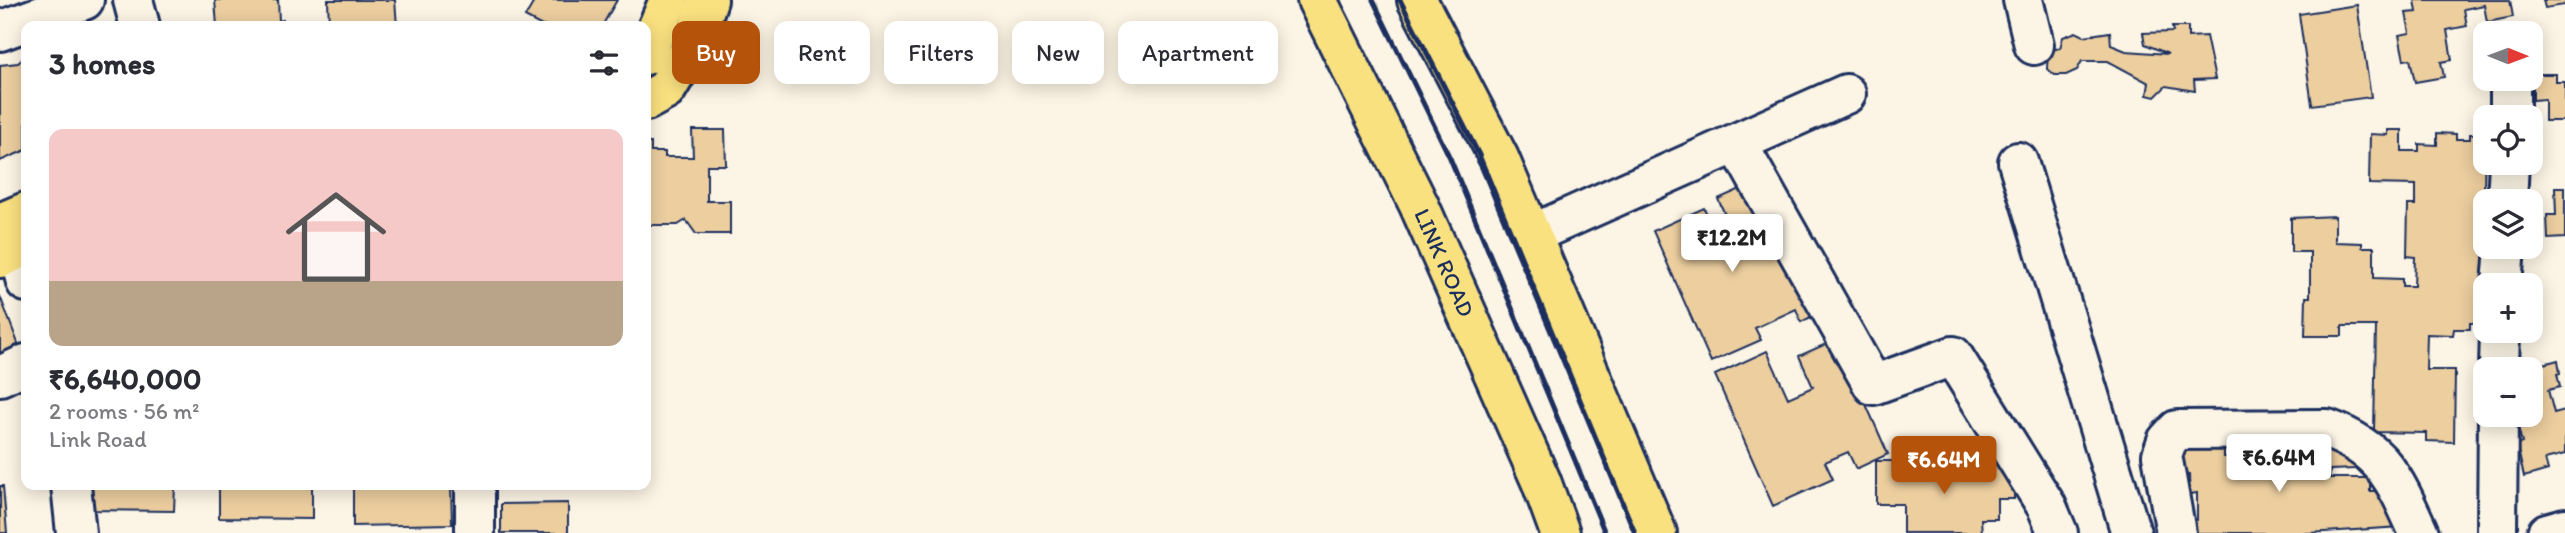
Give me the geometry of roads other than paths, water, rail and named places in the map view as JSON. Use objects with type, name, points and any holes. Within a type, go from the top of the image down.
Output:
[{"type":"main road","points":[[651,43],[669,0]]},
{"type":"main road","points":[[651,98],[666,90],[692,47],[708,0]]},
{"type":"main road","name":"LINK ROAD","points":[[1317,0],[1419,205],[1541,481],[1560,533]]},
{"type":"main road","points":[[1417,0],[1499,158],[1657,533]]},
{"type":"street","points":[[27,21],[84,0]]},
{"type":"street","points":[[133,0],[139,21]]},
{"type":"street","points":[[2023,0],[2034,45]]},
{"type":"street","points":[[0,31],[21,23]]},
{"type":"street","points":[[1532,234],[1846,94]]},
{"type":"street","points":[[1737,143],[1873,385],[1953,356],[2047,507],[2058,533]]},
{"type":"street","points":[[2018,162],[2130,533]]},
{"type":"street","points":[[0,376],[21,366]]},
{"type":"street","points":[[2497,533],[2498,427]]},
{"type":"street","points":[[2176,533],[2162,455],[2167,441],[2177,430],[2327,429],[2343,435],[2375,456],[2395,480],[2419,533]]},
{"type":"street","points":[[72,490],[76,533]]},
{"type":"street","points":[[475,490],[475,533]]},
{"type":"street","points":[[2547,533],[2565,528]]},
{"type":"railway","points":[[1373,0],[1450,158],[1605,533]]},
{"type":"railway","points":[[1400,0],[1479,155],[1635,533]]}]
